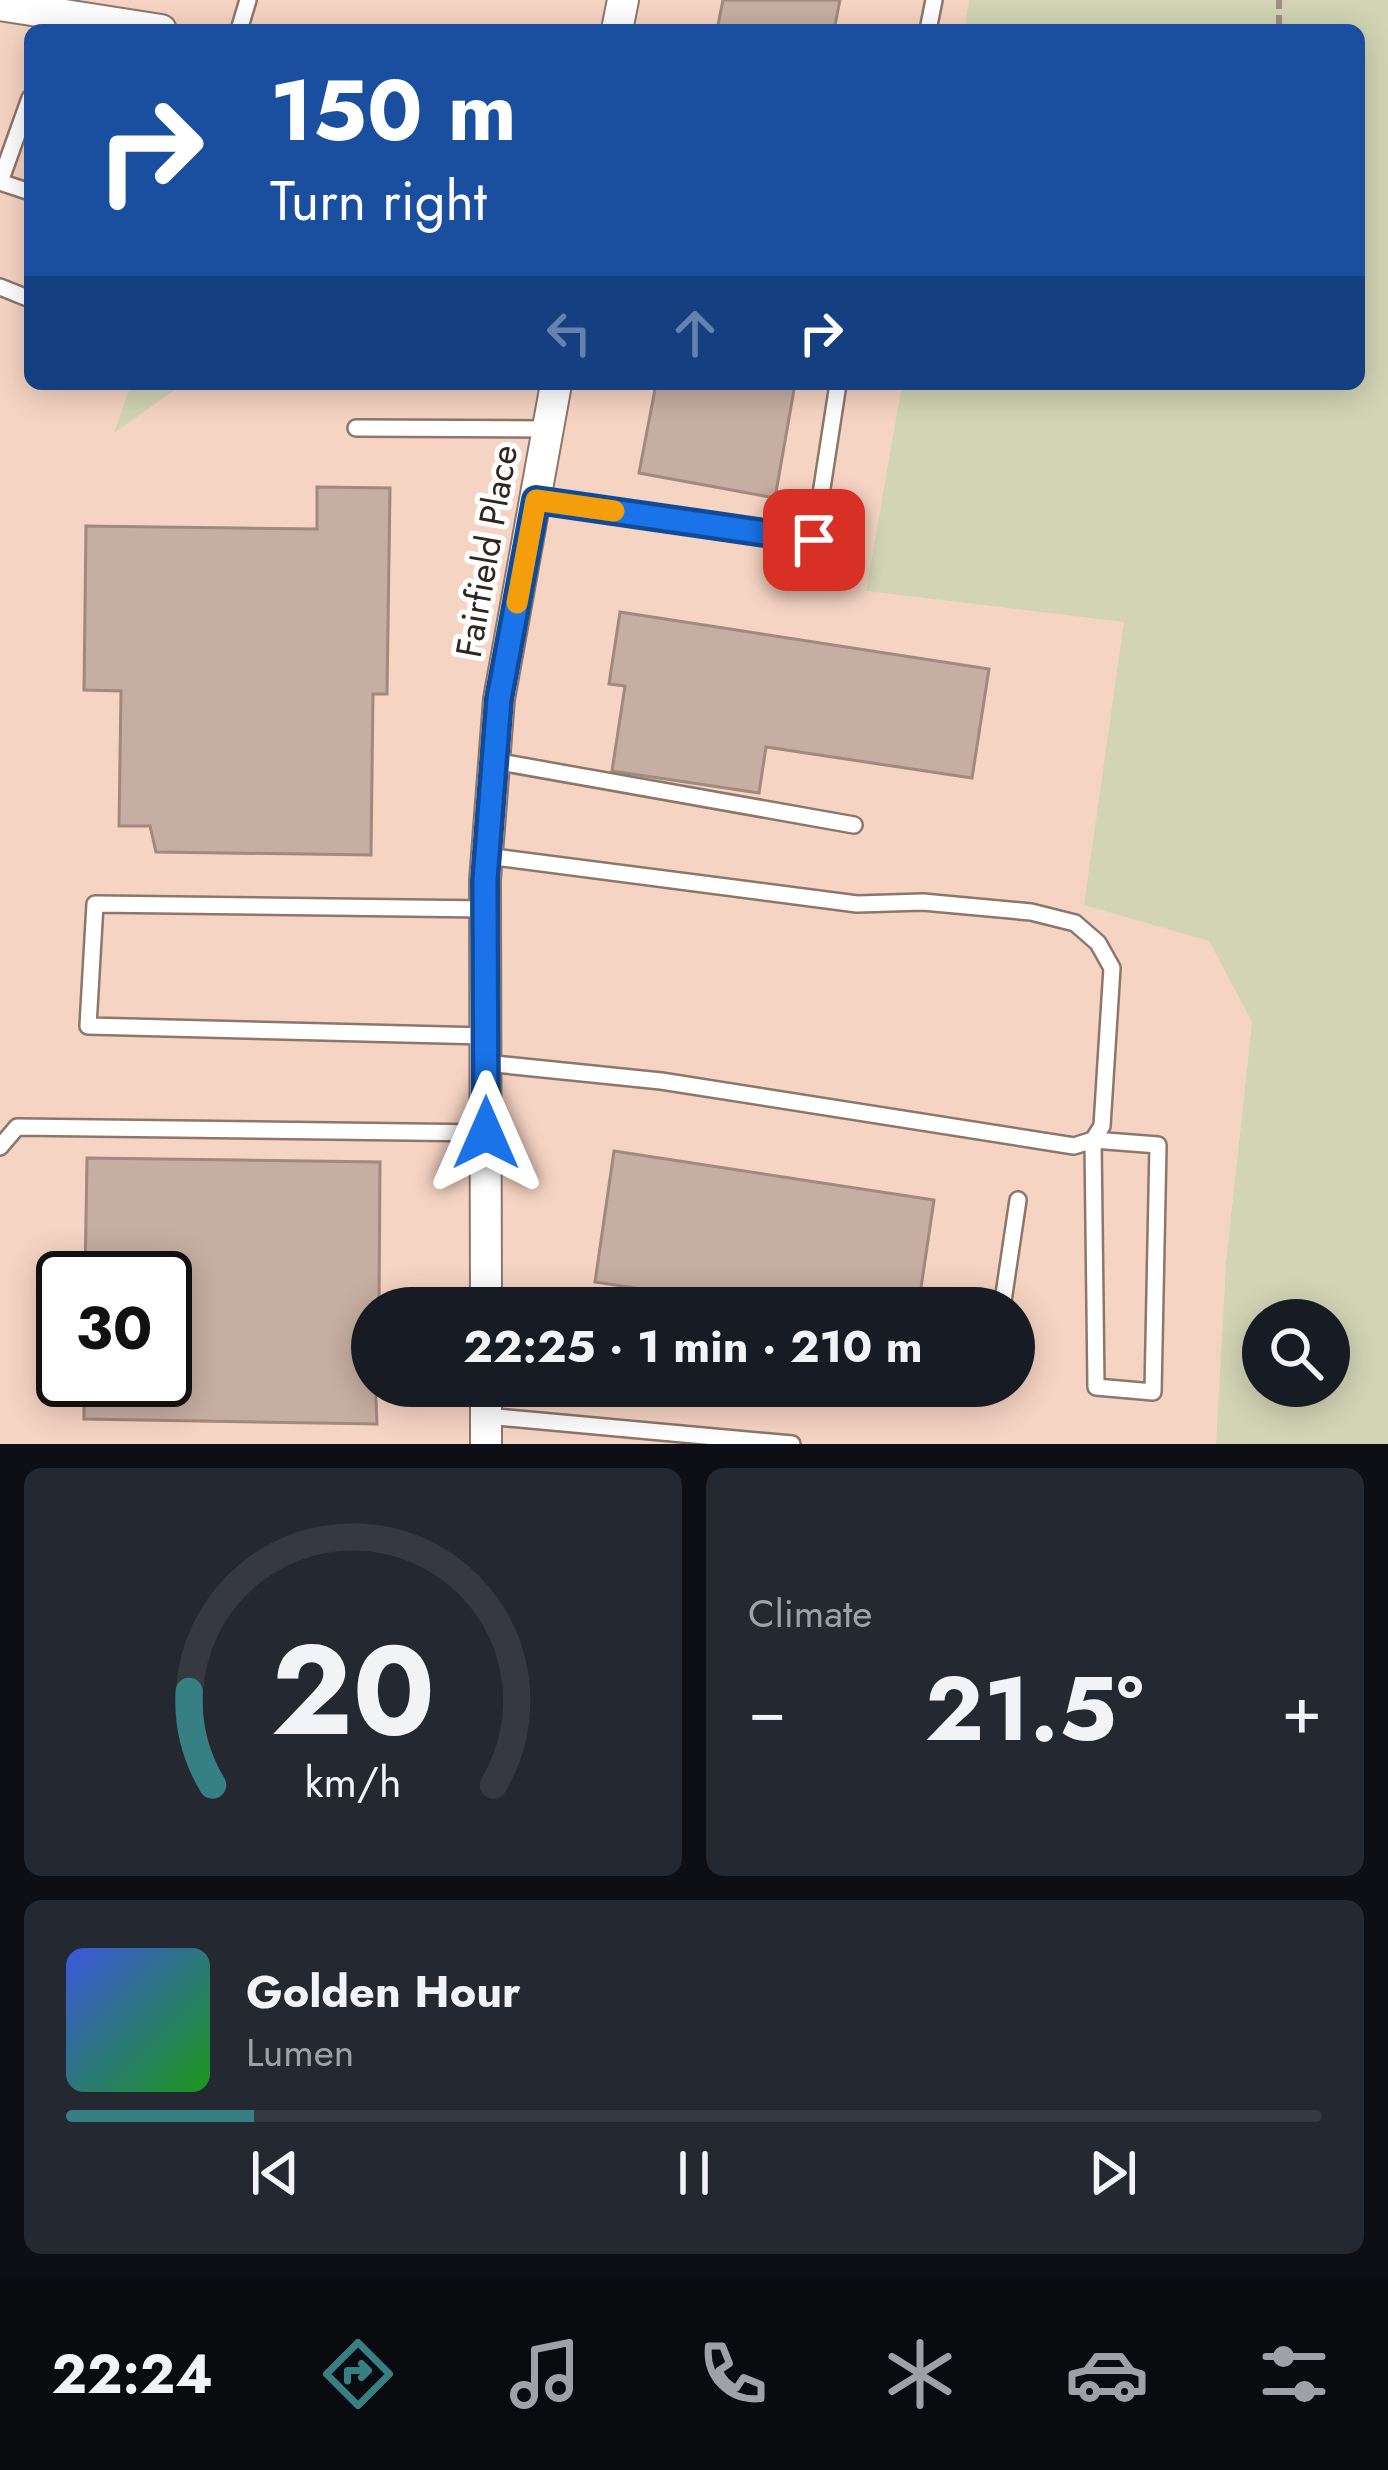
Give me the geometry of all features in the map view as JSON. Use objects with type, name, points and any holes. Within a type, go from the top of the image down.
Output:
[{"type":"street","points":[[13,6],[58,23]]},
{"type":"street","name":"Fairfield Place","points":[[486,1287],[485,909],[494,761],[499,699],[555,390]]},
{"type":"lane","points":[[0,182],[24,115]]},
{"type":"lane","points":[[536,500],[814,540],[837,390]]},
{"type":"lane","points":[[356,428],[548,429]]},
{"type":"lane","points":[[494,761],[854,824]]},
{"type":"lane","points":[[485,909],[95,904],[88,1026],[485,1050],[1074,1146],[1094,1140],[1158,1145],[1154,1392],[1096,1388],[1094,1140],[1102,1126],[1112,968],[1098,943],[1075,923],[1031,912],[923,902],[857,904],[487,856]]},
{"type":"lane","points":[[0,1147],[17,1127],[486,1133]]},
{"type":"lane","points":[[1005,1287],[1018,1200]]},
{"type":"lane","points":[[486,1415],[792,1444]]},
{"type":"shaded area","points":[[0,0],[969,0],[965,24],[24,24],[24,390],[901,390],[866,591],[1214,632],[1209,941],[1252,1022],[1226,1262],[1216,1444],[0,1444]]},
{"type":"green space","points":[[969,0],[1388,0],[1388,1444],[1216,1444],[1226,1262],[1252,1022],[1209,941],[1084,905],[1124,622],[866,591],[901,390],[1365,390],[1365,24],[965,24]]},
{"type":"green space","points":[[129,390],[175,390],[114,433]]},
{"type":"building","points":[[723,0],[840,0],[835,24],[718,24]]},
{"type":"building","points":[[655,390],[794,390],[775,498],[639,473]]},
{"type":"building","points":[[317,487],[390,488],[387,694],[373,694],[371,855],[156,852],[150,826],[119,826],[121,691],[84,690],[86,526],[317,529]]},
{"type":"building","points":[[620,612],[989,669],[972,778],[766,747],[759,793],[612,771],[625,686],[609,684]]},
{"type":"building","points":[[614,1151],[934,1200],[921,1287],[628,1287],[595,1282]]},
{"type":"building","points":[[87,1158],[380,1162],[379,1287],[351,1287],[351,1407],[376,1407],[377,1424],[84,1419],[84,1407],[192,1407],[192,1251],[85,1251]]},
{"type":"slow traffic","points":[[517,603],[536,500],[614,511]]},
{"type":"route","points":[[486,1133],[485,880],[499,699],[536,500],[814,540]]}]
